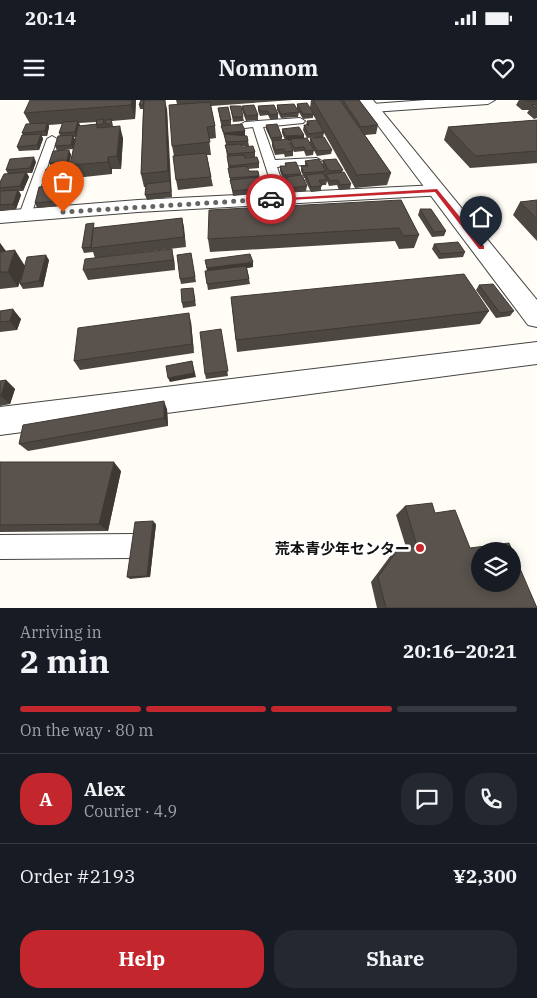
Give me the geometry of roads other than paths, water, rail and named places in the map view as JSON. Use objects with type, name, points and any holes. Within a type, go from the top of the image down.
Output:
[{"type":"street","points":[[369,104],[488,100]]},
{"type":"street","points":[[369,104],[537,318]]},
{"type":"street","points":[[0,217],[138,206],[437,191]]},
{"type":"street","points":[[0,421],[537,353]]},
{"type":"lane","points":[[238,125],[300,121]]},
{"type":"lane","points":[[256,124],[282,199]]},
{"type":"lane","points":[[25,215],[52,139]]},
{"type":"lane","points":[[270,164],[317,161]]},
{"type":"lane","points":[[0,547],[134,546]]},
{"type":"place","name":"荒本青少年センター","points":[[420,548]]}]
